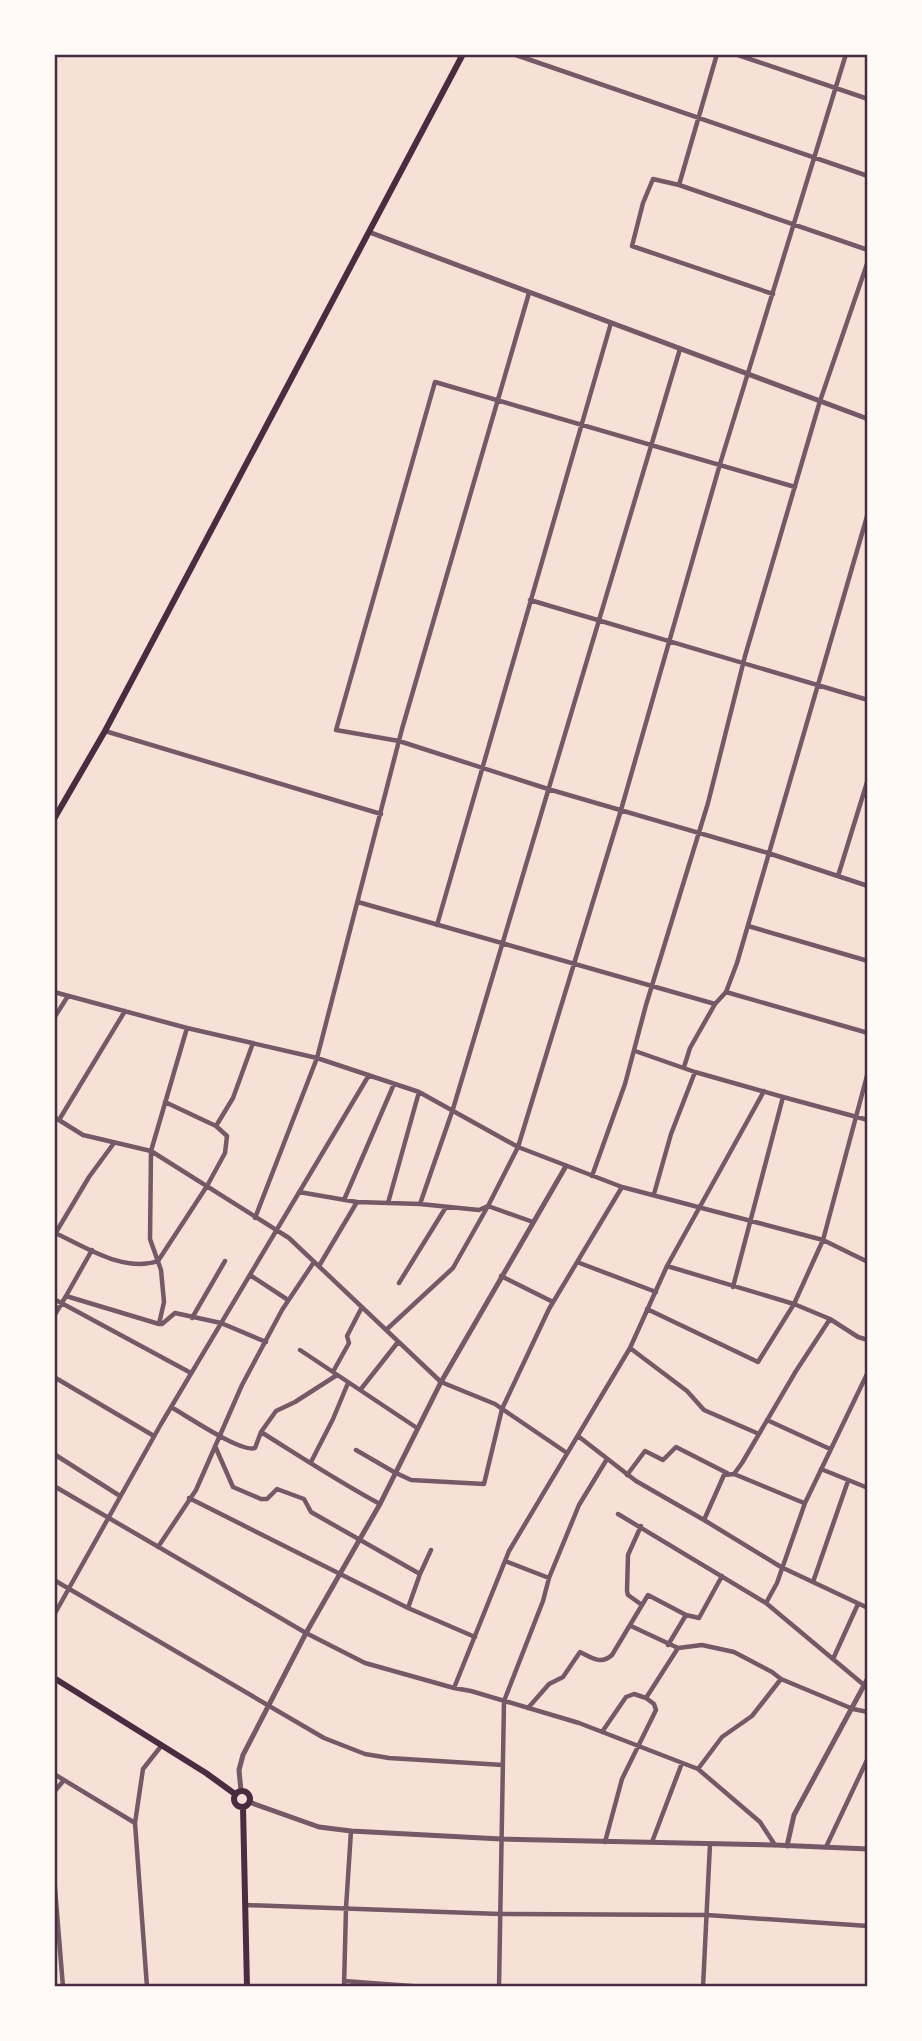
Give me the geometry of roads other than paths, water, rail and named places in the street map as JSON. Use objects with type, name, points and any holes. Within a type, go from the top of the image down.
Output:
[{"type":"main road","points":[[54,819],[105,731],[463,54]]},
{"type":"main road","points":[[54,1678],[238,1793],[247,1793],[249,1802],[243,1807]]},
{"type":"main road","points":[[238,1793],[235,1803],[243,1807]]},
{"type":"main road","points":[[243,1807],[247,1987]]},
{"type":"street","points":[[513,54],[868,176]]},
{"type":"street","points":[[679,185],[717,54]]},
{"type":"street","points":[[735,54],[868,99]]},
{"type":"street","points":[[386,1330],[453,1268],[518,1147],[621,810],[720,464],[846,54]]},
{"type":"street","points":[[773,294],[632,246],[643,203],[653,179],[679,185],[868,250]]},
{"type":"street","points":[[369,232],[868,418]]},
{"type":"street","points":[[592,1176],[635,1051],[820,401],[868,261]]},
{"type":"street","points":[[255,1218],[317,1058],[399,741],[529,293]]},
{"type":"street","points":[[437,925],[611,323]]},
{"type":"street","points":[[420,1204],[453,1109],[680,349]]},
{"type":"street","points":[[795,487],[435,382],[336,730],[399,741],[868,886]]},
{"type":"street","points":[[684,1068],[690,1048],[715,1004],[726,992],[748,926],[868,513]]},
{"type":"street","points":[[530,600],[868,700]]},
{"type":"street","points":[[105,731],[381,814]]},
{"type":"street","points":[[838,876],[868,779]]},
{"type":"street","points":[[358,902],[715,1004]]},
{"type":"street","points":[[748,926],[868,961]]},
{"type":"street","points":[[54,992],[187,1028],[317,1058],[369,1074],[419,1092],[518,1147],[592,1176],[622,1187],[823,1240],[868,1262]]},
{"type":"street","points":[[726,992],[868,1033]]},
{"type":"street","points":[[54,1018],[68,996]]},
{"type":"street","points":[[125,1011],[57,1119],[83,1135],[151,1151],[289,1238],[441,1382],[502,1409],[567,1453]]},
{"type":"street","points":[[159,1324],[164,1302],[161,1270],[150,1239],[151,1151],[187,1028]]},
{"type":"street","points":[[216,1126],[233,1098],[253,1043]]},
{"type":"street","points":[[635,1051],[695,1072],[868,1120]]},
{"type":"street","points":[[654,1194],[671,1135],[695,1072]]},
{"type":"street","points":[[647,1309],[758,1362],[794,1304],[823,1240],[868,1072]]},
{"type":"street","points":[[54,1615],[154,1436],[369,1074]]},
{"type":"street","points":[[344,1200],[394,1084]]},
{"type":"street","points":[[454,1688],[505,1561],[630,1348],[667,1266],[764,1091]]},
{"type":"street","points":[[388,1203],[419,1092]]},
{"type":"street","points":[[733,1287],[783,1097]]},
{"type":"street","points":[[114,1143],[89,1177],[55,1234],[129,1265],[146,1265],[158,1261],[207,1186],[225,1153],[227,1136],[216,1126],[165,1102]]},
{"type":"street","points":[[238,1793],[243,1755],[306,1633],[380,1504],[441,1382],[566,1166]]},
{"type":"street","points":[[356,1450],[411,1480],[484,1484],[502,1409],[553,1302],[622,1187]]},
{"type":"street","points":[[299,1192],[357,1202],[420,1204],[479,1210],[488,1206],[533,1223]]},
{"type":"street","points":[[158,1547],[196,1490],[242,1385],[288,1300],[316,1264],[357,1202]]},
{"type":"street","points":[[399,1283],[446,1207]]},
{"type":"street","points":[[54,1316],[92,1250]]},
{"type":"street","points":[[192,1318],[225,1262]]},
{"type":"street","points":[[577,1262],[656,1292]]},
{"type":"street","points":[[667,1266],[794,1304],[830,1319],[858,1337],[868,1340]]},
{"type":"street","points":[[250,1275],[288,1300]]},
{"type":"street","points":[[501,1276],[553,1302]]},
{"type":"street","points":[[66,1296],[159,1324],[175,1313],[221,1324],[266,1342]]},
{"type":"street","points":[[54,1298],[191,1373]]},
{"type":"street","points":[[171,1407],[219,1434],[228,1442],[250,1450],[255,1448],[261,1432],[276,1411],[295,1402],[336,1372],[349,1343],[347,1336],[362,1307]]},
{"type":"street","points":[[734,1474],[830,1319]]},
{"type":"street","points":[[361,1389],[398,1342]]},
{"type":"street","points":[[630,1348],[687,1391],[704,1409],[759,1434]]},
{"type":"street","points":[[300,1349],[417,1428]]},
{"type":"street","points":[[766,1603],[777,1583],[805,1503],[868,1372]]},
{"type":"street","points":[[54,1377],[154,1436]]},
{"type":"street","points":[[311,1462],[348,1382]]},
{"type":"street","points":[[767,1420],[830,1449]]},
{"type":"street","points":[[261,1432],[311,1462],[333,1479],[380,1504]]},
{"type":"street","points":[[578,1436],[627,1475],[781,1567],[868,1608]]},
{"type":"street","points":[[215,1446],[233,1487],[261,1499],[267,1499],[276,1489],[304,1499],[311,1512],[420,1574]]},
{"type":"street","points":[[627,1475],[645,1451],[663,1460],[676,1447],[727,1473],[805,1503]]},
{"type":"street","points":[[54,1454],[120,1496]]},
{"type":"street","points":[[499,1987],[504,1700],[579,1505],[607,1458]]},
{"type":"street","points":[[821,1469],[867,1486]]},
{"type":"street","points":[[704,1520],[727,1473]]},
{"type":"street","points":[[813,1582],[848,1481]]},
{"type":"street","points":[[54,1486],[306,1633],[365,1663],[528,1707],[639,1745],[698,1769],[760,1822],[775,1845]]},
{"type":"street","points":[[189,1498],[408,1608],[475,1637]]},
{"type":"street","points":[[618,1514],[766,1603],[864,1685]]},
{"type":"street","points":[[641,1526],[628,1555],[627,1591],[628,1595],[642,1605]]},
{"type":"street","points":[[408,1608],[431,1550]]},
{"type":"street","points":[[505,1561],[549,1578]]},
{"type":"street","points":[[528,1707],[549,1685],[564,1677],[580,1652],[598,1661],[606,1660],[631,1626],[648,1595],[686,1615],[699,1618],[722,1576]]},
{"type":"street","points":[[54,1580],[324,1738],[365,1754],[389,1758],[503,1765]]},
{"type":"street","points":[[833,1659],[858,1604]]},
{"type":"street","points":[[668,1645],[686,1615]]},
{"type":"street","points":[[631,1626],[678,1648],[702,1645],[734,1652],[780,1679],[853,1709],[868,1712]]},
{"type":"street","points":[[646,1698],[678,1648]]},
{"type":"street","points":[[787,1846],[794,1815],[868,1678]]},
{"type":"street","points":[[698,1769],[722,1737],[752,1716],[780,1679]]},
{"type":"street","points":[[603,1732],[626,1697],[634,1694],[654,1704],[656,1710],[622,1779],[605,1842]]},
{"type":"street","points":[[147,1987],[135,1823],[143,1769],[162,1745]]},
{"type":"street","points":[[826,1847],[868,1758]]},
{"type":"street","points":[[652,1842],[682,1763]]},
{"type":"street","points":[[54,1774],[135,1823]]},
{"type":"street","points":[[54,1793],[64,1780]]},
{"type":"street","points":[[249,1802],[306,1823],[351,1831],[501,1839],[867,1848]]},
{"type":"street","points":[[351,1831],[344,1984],[425,1987]]},
{"type":"street","points":[[704,1987],[710,1844]]},
{"type":"street","points":[[54,1876],[63,1987]]},
{"type":"street","points":[[244,1905],[500,1914],[707,1915],[868,1926]]}]
